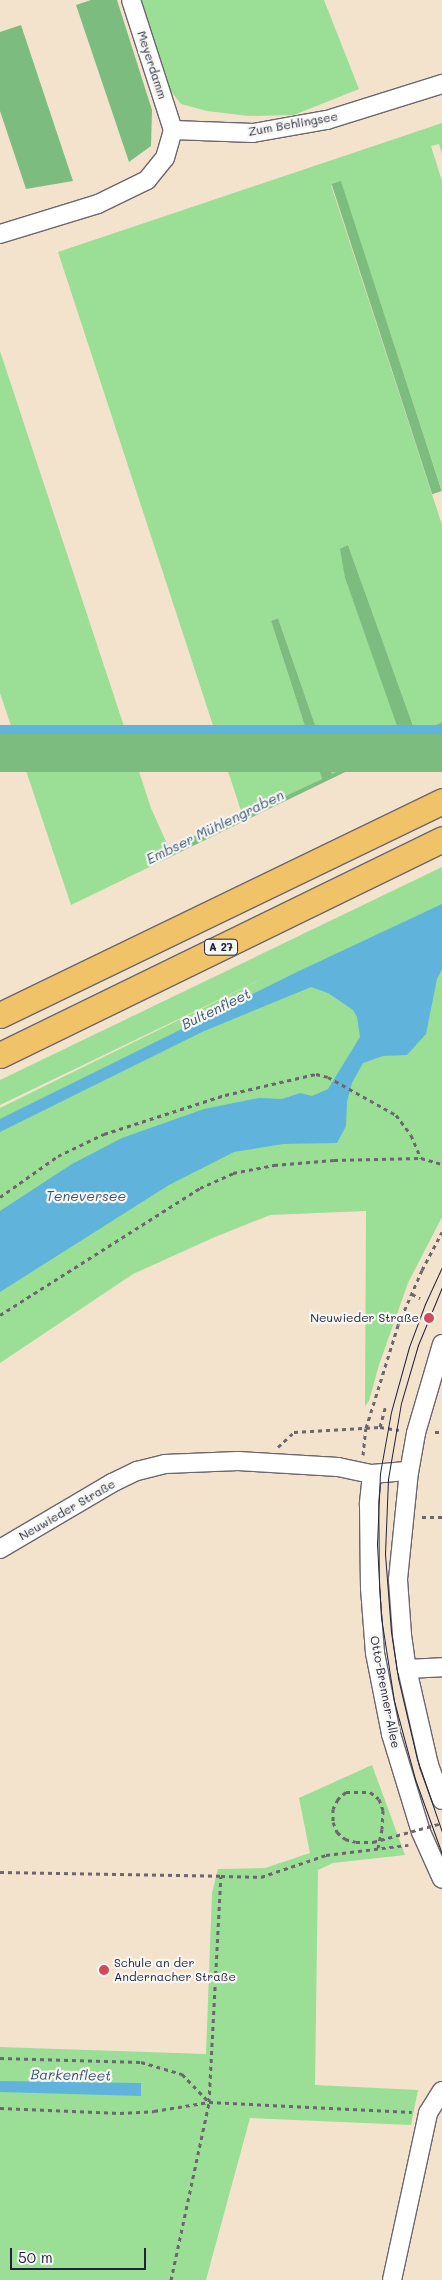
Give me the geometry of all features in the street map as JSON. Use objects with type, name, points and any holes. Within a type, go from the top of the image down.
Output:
[{"type":"highway","points":[[0,1015],[442,802]]},
{"type":"highway","name":"A 27","points":[[0,1055],[442,839]]},
{"type":"street","name":"Meyerdamm","points":[[131,0],[173,130]]},
{"type":"street","name":"Zum Behlingsee","points":[[173,130],[253,133],[327,120],[442,84]]},
{"type":"street","points":[[0,234],[98,204],[147,180],[165,158],[173,130]]},
{"type":"street","points":[[442,1344],[416,1433],[409,1472],[398,1580],[402,1635],[407,1669],[429,1765],[442,1800]]},
{"type":"street","name":"Neuwieder Straße","points":[[0,1549],[112,1483],[138,1471],[165,1464],[208,1460],[261,1462],[338,1467],[372,1474]]},
{"type":"street","points":[[372,1474],[409,1472]]},
{"type":"street","name":"Otto-Brenner-Allee","points":[[372,1474],[369,1505],[370,1588],[375,1653],[392,1734],[426,1844],[442,1878]]},
{"type":"street","points":[[407,1669],[442,1667]]},
{"type":"street","points":[[392,2280],[428,2113],[442,2091]]},
{"type":"path","points":[[0,1197],[58,1156],[127,1126],[225,1094],[316,1074],[328,1077],[396,1116],[411,1135],[422,1158]]},
{"type":"path","points":[[0,1315],[200,1188],[233,1173],[274,1165],[334,1160],[422,1158],[442,1164]]},
{"type":"path","points":[[372,1474],[371,1468],[361,1453],[366,1428],[398,1325],[411,1294],[442,1232]]},
{"type":"path","points":[[411,1294],[420,1298]]},
{"type":"path","points":[[380,1427],[385,1408]]},
{"type":"path","points":[[261,1462],[294,1432],[380,1427],[416,1433]]},
{"type":"path","points":[[378,1848],[382,1829],[383,1810],[379,1798],[370,1792],[346,1792],[338,1799],[333,1809],[333,1822],[337,1832],[345,1839],[356,1842],[373,1842],[442,1823]]},
{"type":"path","points":[[0,1872],[261,1877],[326,1855],[426,1844]]},
{"type":"path","points":[[171,2280],[208,2102],[222,1876]]},
{"type":"path","points":[[0,2058],[141,2062],[182,2074],[208,2102]]},
{"type":"path","points":[[0,2108],[120,2114],[154,2111],[208,2102],[428,2113]]},
{"type":"green space","points":[[91,0],[117,0],[152,110],[151,146],[129,162],[76,5]]},
{"type":"green space","points":[[138,0],[324,0],[359,89],[294,115],[249,116],[207,111],[181,104],[165,84]]},
{"type":"green space","points":[[21,25],[73,181],[26,189],[0,111],[0,32]]},
{"type":"green space","points":[[442,123],[442,154],[439,144],[431,146],[442,181],[442,491],[341,182],[331,185],[442,525],[442,722],[416,734],[348,545],[345,578],[403,740],[332,774],[278,618],[271,621],[322,779],[243,817],[58,252]]},
{"type":"green space","points":[[341,181],[442,491],[432,494],[331,184]]},
{"type":"green space","points":[[0,351],[151,808],[168,846],[164,860],[71,905],[0,693]]},
{"type":"green space","points":[[348,545],[416,734],[442,722],[442,725],[164,860],[168,846],[233,821],[322,779],[271,621],[278,618],[332,774],[402,740],[345,578],[340,549]]},
{"type":"green space","points":[[0,734],[442,734],[442,772],[0,772]]},
{"type":"green space","points":[[442,867],[442,1217],[408,1283],[379,1365],[369,1401],[365,1406],[366,1211],[270,1215],[215,1237],[133,1274],[0,1363],[0,1108],[266,977],[0,1105],[0,1080]]},
{"type":"green space","points":[[372,1765],[405,1855],[333,1863],[318,1870],[315,2085],[418,2090],[411,2125],[250,2118],[206,2280],[0,2280],[0,2047],[206,2054],[212,1893],[218,1869],[265,1868],[310,1853],[299,1798]]},
{"type":"water","points":[[0,725],[442,725],[442,734],[0,734]]},
{"type":"water","name":"Teneversee","points":[[442,904],[442,969],[437,979],[426,1034],[407,1055],[383,1056],[363,1063],[352,1083],[347,1102],[346,1126],[337,1143],[283,1144],[234,1152],[169,1185],[0,1292],[0,1211],[72,1164],[122,1138],[204,1109],[259,1098],[282,1099],[300,1093],[312,1096],[328,1089],[360,1037],[357,1017],[353,1010],[328,993],[311,987],[202,1032],[0,1132],[0,1119],[299,971]]},
{"type":"water","points":[[0,2081],[141,2083],[141,2096],[0,2092]]},
{"type":"tram line","points":[[442,1267],[425,1304],[409,1347],[391,1412],[380,1473],[377,1544],[381,1617],[394,1701],[415,1779],[442,1854]]},
{"type":"tram line","points":[[442,1287],[418,1345],[401,1403],[388,1479],[385,1554],[391,1632],[398,1678],[417,1759],[442,1832]]},
{"type":"place","name":"Neuwieder Straße","points":[[429,1318]]},
{"type":"place","name":"Schule an der Andernacher Straße","points":[[104,1970]]},
{"type":"water label","name":"Embser Mühlengraben","points":[[215,827]]},
{"type":"water label","name":"Bultenfleet","points":[[216,1009]]},
{"type":"water label","name":"Barkenfleet","points":[[71,2075]]}]
